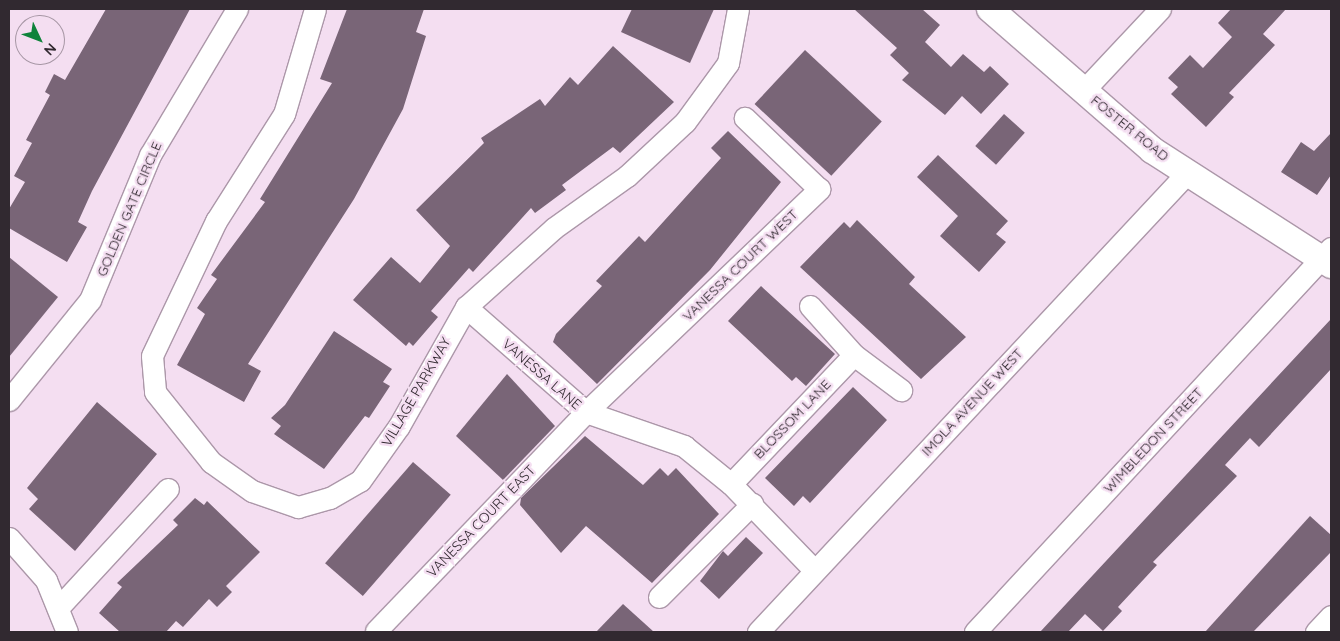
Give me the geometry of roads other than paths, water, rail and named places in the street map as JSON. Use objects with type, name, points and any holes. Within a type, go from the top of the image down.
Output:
[{"type":"street","name":"GOLDEN GATE CIRCLE","points":[[9,400],[90,300],[150,155],[237,9]]},
{"type":"street","name":"VILLAGE PARKWAY","points":[[315,9],[284,114],[216,221],[152,356],[155,392],[210,462],[252,491],[298,507],[330,498],[360,481],[399,426],[466,307],[554,228],[628,176],[685,122],[728,63],[738,9]]},
{"type":"street","name":"FOSTER ROAD","points":[[990,9],[1152,150],[1328,257]]},
{"type":"street","points":[[1084,90],[1160,9]]},
{"type":"street","name":"VANESSA COURT WEST","points":[[586,412],[819,189],[745,118]]},
{"type":"street","name":"IMOLA AVENUE WEST","points":[[758,632],[1188,172]]},
{"type":"street","name":"WIMBLEDON STREET","points":[[975,632],[1328,257]]},
{"type":"street","points":[[810,306],[854,355],[901,390]]},
{"type":"street","name":"VANESSA LANE","points":[[466,307],[586,412],[684,446],[731,484],[752,504],[814,570]]},
{"type":"street","name":"BLOSSOM LANE","points":[[731,484],[854,355]]},
{"type":"street","name":"VANESSA COURT EAST","points":[[376,631],[586,412]]},
{"type":"street","points":[[58,608],[168,489]]},
{"type":"street","points":[[659,597],[752,504]]},
{"type":"street","points":[[9,538],[46,580],[67,632]]},
{"type":"street","points":[[1316,632],[1331,616]]}]
